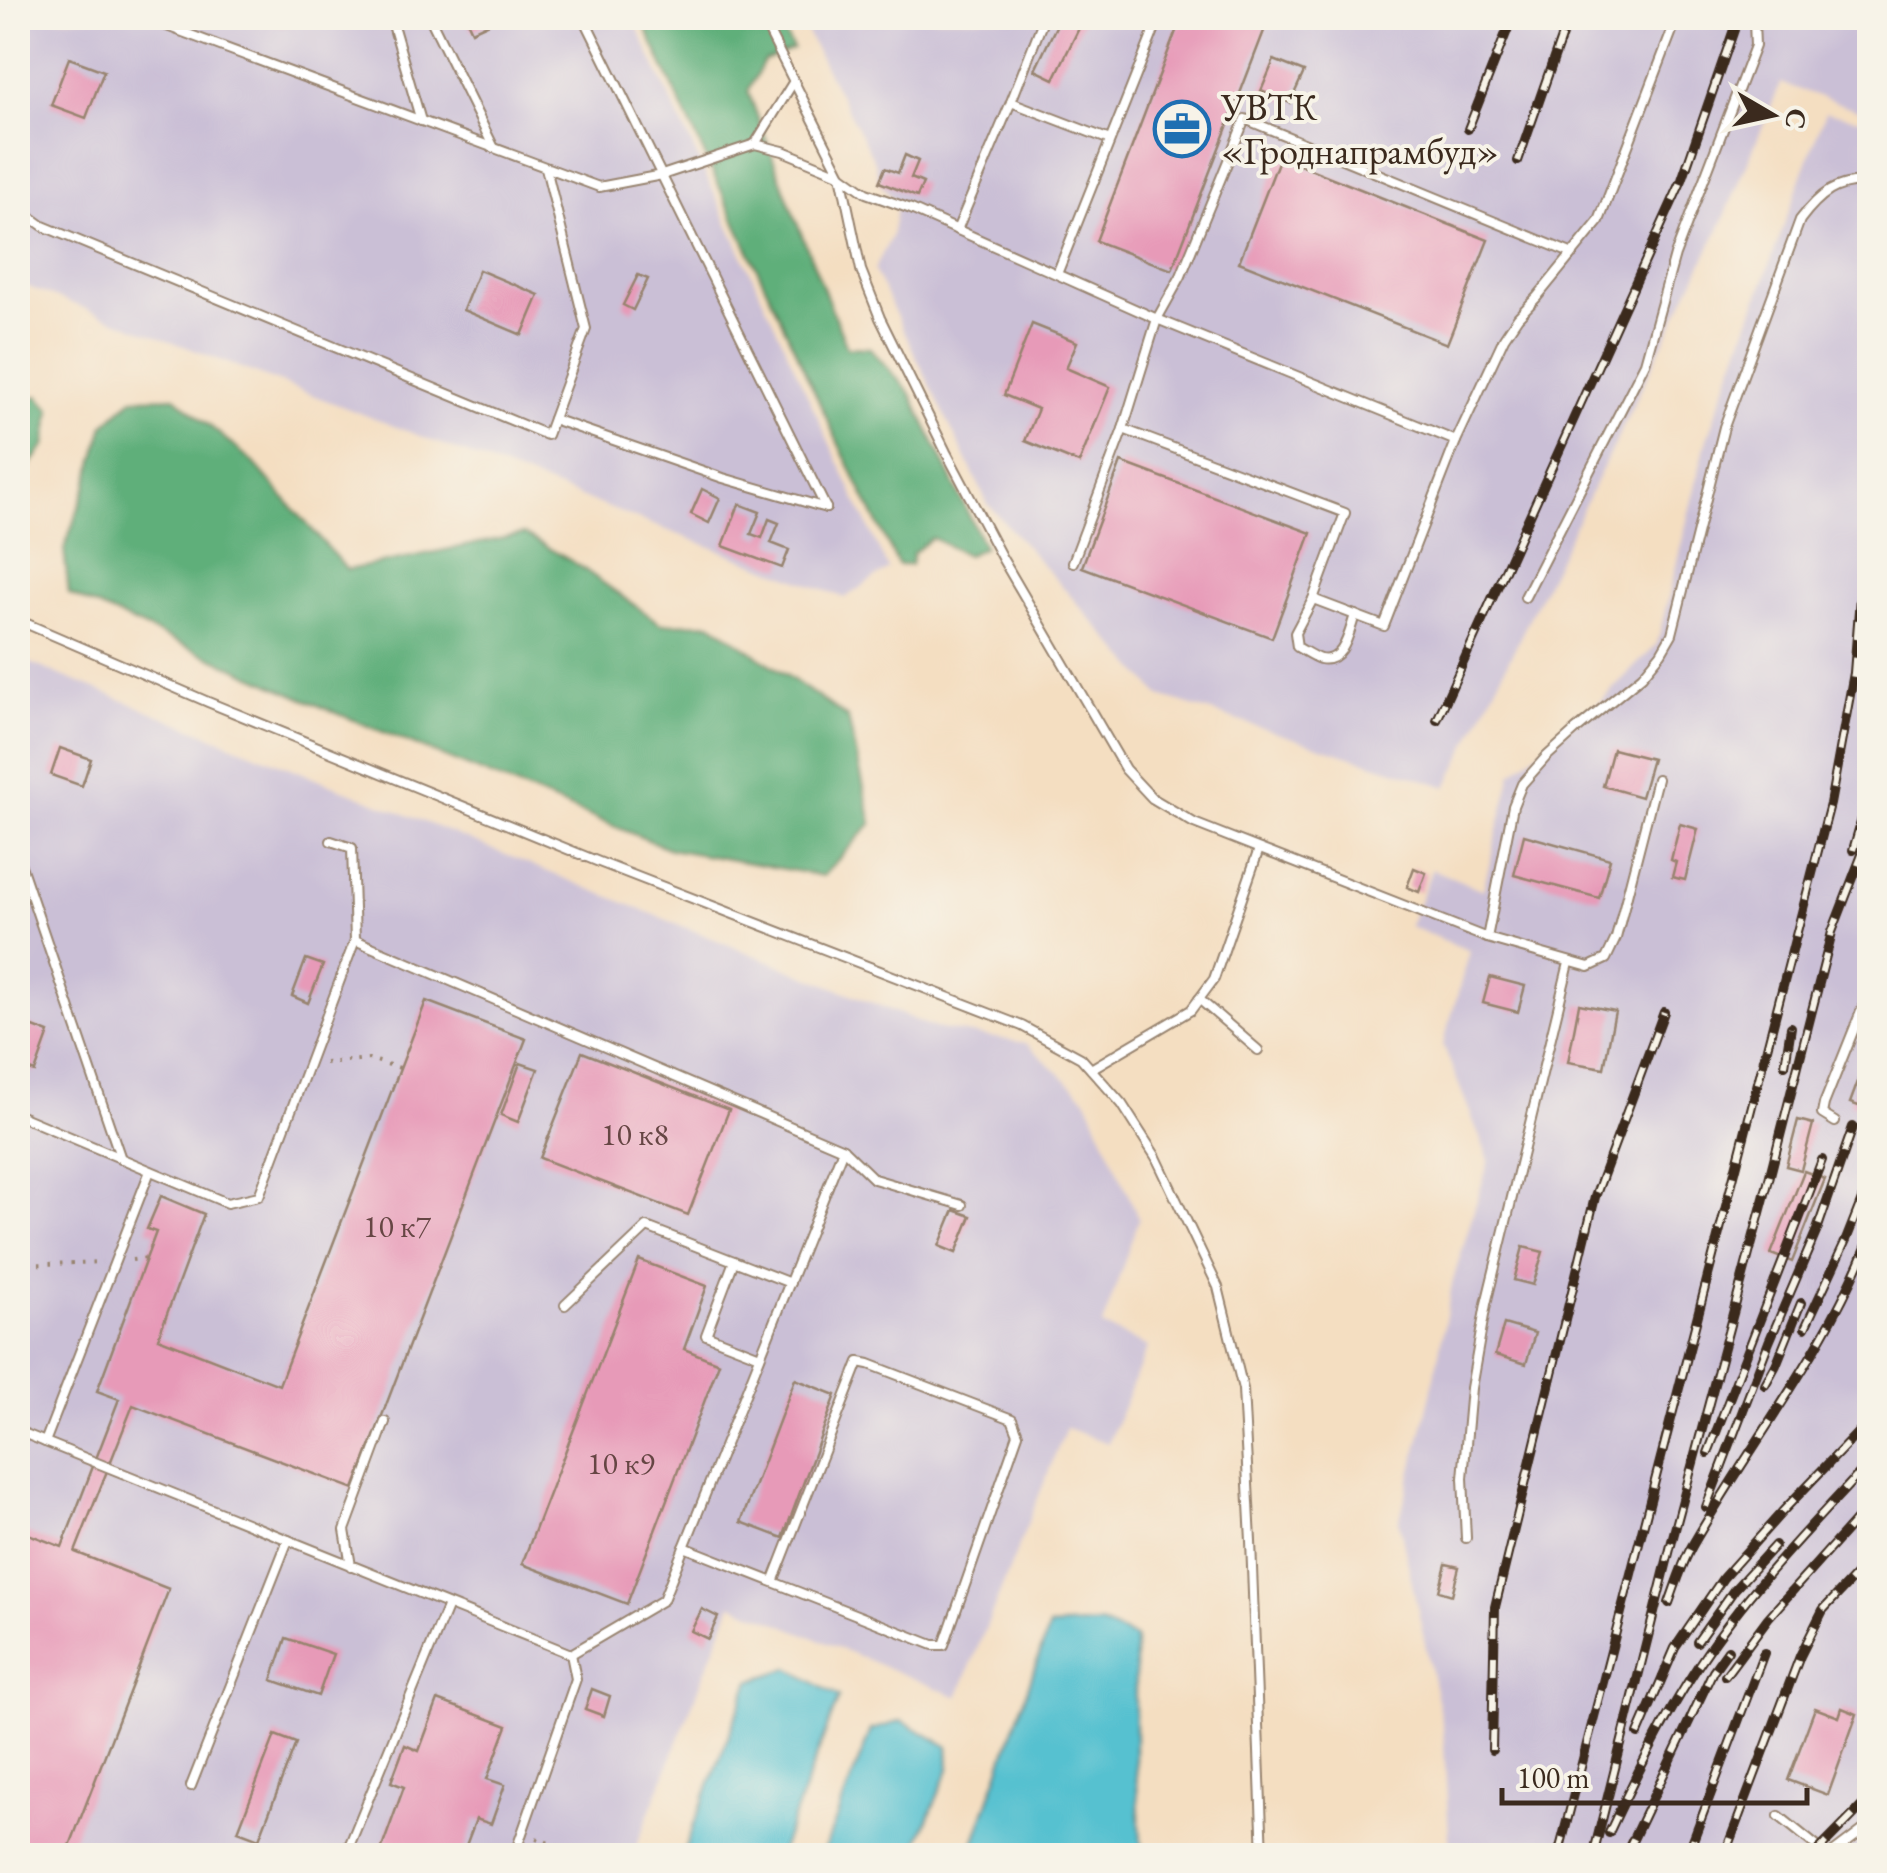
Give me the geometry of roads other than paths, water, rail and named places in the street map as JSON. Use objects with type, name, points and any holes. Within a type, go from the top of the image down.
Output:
[{"type":"lane","points":[[145,18],[599,187],[662,175],[755,144],[782,150],[840,176],[866,193],[1157,319],[1456,441]]},
{"type":"lane","points":[[391,18],[421,121]]},
{"type":"lane","points":[[430,18],[494,148]]},
{"type":"lane","points":[[553,419],[723,478],[826,508],[584,18]]},
{"type":"lane","points":[[762,18],[840,176],[861,270],[880,318],[946,452],[1002,558],[1124,769],[1152,798],[1194,824],[1487,938],[1589,967],[1606,960],[1616,938],[1657,779]]},
{"type":"lane","points":[[957,230],[1044,18]]},
{"type":"lane","points":[[1056,274],[1160,18]]},
{"type":"lane","points":[[1314,600],[1384,626],[1456,441],[1504,338],[1599,221],[1677,18]]},
{"type":"lane","points":[[1525,597],[1645,363],[1675,254],[1755,46],[1752,18]]},
{"type":"lane","points":[[755,144],[794,81]]},
{"type":"lane","points":[[1011,102],[1110,140]]},
{"type":"lane","points":[[1073,562],[1123,429],[1157,319],[1181,276],[1245,120],[1574,254]]},
{"type":"lane","points":[[18,208],[43,226],[547,436],[586,329],[546,168]]},
{"type":"lane","points":[[1487,938],[1513,806],[1522,784],[1556,748],[1642,676],[1672,634],[1724,427],[1800,220],[1826,191],[1841,184],[1870,183]]},
{"type":"lane","points":[[1123,429],[1344,513],[1314,600],[1294,633],[1296,647],[1320,659],[1334,658],[1343,650],[1355,615]]},
{"type":"lane","points":[[18,620],[600,862],[1022,1026],[1080,1058],[1122,1104],[1164,1173],[1218,1286],[1244,1390],[1263,1856]]},
{"type":"lane","points":[[18,1116],[227,1203],[259,1196],[355,940],[352,848],[331,841]]},
{"type":"lane","points":[[1090,1069],[1191,1010],[1199,1000],[1214,979],[1259,849]]},
{"type":"lane","points":[[18,857],[121,1159]]},
{"type":"lane","points":[[355,940],[843,1150],[874,1179],[962,1205]]},
{"type":"lane","points":[[1466,1538],[1466,1442],[1486,1304],[1569,963]]},
{"type":"lane","points":[[1835,1122],[1822,1114],[1824,1104],[1870,990]]},
{"type":"lane","points":[[1199,1000],[1258,1050]]},
{"type":"lane","points":[[570,1654],[662,1600],[843,1150]]},
{"type":"lane","points":[[45,1442],[150,1171]]},
{"type":"lane","points":[[565,1304],[647,1228],[790,1282]]},
{"type":"lane","points":[[734,1261],[706,1335],[760,1356]]},
{"type":"lane","points":[[684,1547],[933,1645],[944,1645],[1018,1434],[1012,1418],[859,1362],[773,1582]]},
{"type":"lane","points":[[351,1566],[345,1530],[386,1422]]},
{"type":"lane","points":[[18,1431],[570,1654]]},
{"type":"lane","points":[[191,1786],[288,1540]]},
{"type":"lane","points":[[346,1856],[448,1604]]},
{"type":"lane","points":[[514,1856],[576,1679],[570,1654]]},
{"type":"lane","points":[[1779,1816],[1827,1856],[1870,1825]]},
{"type":"water","points":[[1101,1624],[1135,1638],[1135,1757],[1142,1855],[970,1855],[1049,1627]]},
{"type":"water","points":[[789,1668],[839,1697],[779,1855],[682,1855],[750,1681]]},
{"type":"water","points":[[902,1721],[948,1746],[949,1769],[913,1855],[822,1855],[871,1730]]},
{"type":"railway","points":[[1468,129],[1512,18]]},
{"type":"railway","points":[[1518,161],[1568,18]]},
{"type":"railway","points":[[1437,720],[1682,180],[1738,18]]},
{"type":"railway","points":[[1558,1856],[1830,804],[1854,673],[1861,585]]},
{"type":"railway","points":[[1853,850],[1870,791]]},
{"type":"railway","points":[[1593,1856],[1832,932],[1870,834]]},
{"type":"railway","points":[[1492,1750],[1495,1607],[1595,1197],[1664,1012]]},
{"type":"railway","points":[[1785,1065],[1791,1027]]},
{"type":"railway","points":[[1706,1507],[1817,1230],[1853,1127]]},
{"type":"railway","points":[[1708,1453],[1822,1160]]},
{"type":"railway","points":[[1805,1328],[1870,1179]]},
{"type":"railway","points":[[1669,1603],[1692,1546],[1833,1318],[1870,1237]]},
{"type":"railway","points":[[1765,1385],[1801,1303]]},
{"type":"railway","points":[[1638,1734],[1675,1648],[1723,1578],[1870,1420]]},
{"type":"railway","points":[[1609,1833],[1663,1725],[1719,1636],[1781,1559],[1870,1462]]},
{"type":"railway","points":[[1725,1676],[1768,1618],[1870,1504]]},
{"type":"railway","points":[[1697,1642],[1734,1590],[1775,1545]]},
{"type":"railway","points":[[1724,1856],[1800,1656],[1823,1610],[1870,1560]]},
{"type":"railway","points":[[1625,1856],[1713,1671],[1728,1650]]},
{"type":"railway","points":[[1687,1856],[1764,1653]]},
{"type":"railway","points":[[1813,1856],[1870,1798]]},
{"type":"railway","points":[[1853,1856],[1870,1845]]},
{"type":"place","name":"УВТК «Гроднапрамбуд»","points":[[1182,129]]}]
